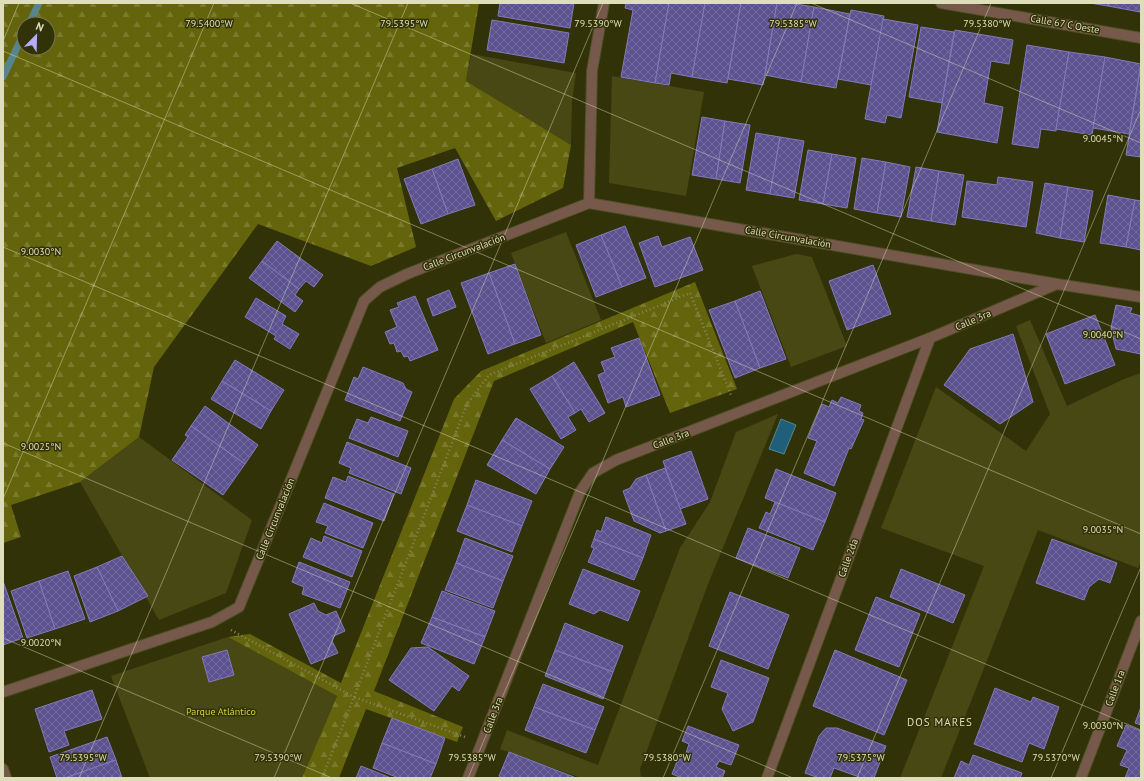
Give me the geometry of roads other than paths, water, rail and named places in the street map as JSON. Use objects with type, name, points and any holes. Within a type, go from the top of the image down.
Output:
[{"type":"street","points":[[589,203],[592,71],[604,3]]},
{"type":"street","name":"Calle 67 C Oeste","points":[[941,3],[1141,38]]},
{"type":"street","name":"Calle Circunvalación","points":[[3,692],[212,622],[239,607],[364,301],[380,287],[407,274],[589,203],[1057,284],[1141,297]]},
{"type":"street","name":"Calle 3ra","points":[[468,778],[580,492],[593,473],[616,460],[930,338],[1057,284]]},
{"type":"street","name":"Calle 2da","points":[[767,778],[930,338]]},
{"type":"street","name":"Calle 1ra","points":[[1081,778],[1141,621]]},
{"type":"street","points":[[3,770],[6,778]]},
{"type":"water","points":[[781,419],[796,425],[784,454],[769,449]]},
{"type":"waterway","points":[[33,16],[39,3]]},
{"type":"waterway","points":[[3,77],[16,50]]},
{"type":"district","name":"DOS MARES","points":[[940,722]]},
{"type":"park label","name":"Parque Atlántico","points":[[221,711]]}]
